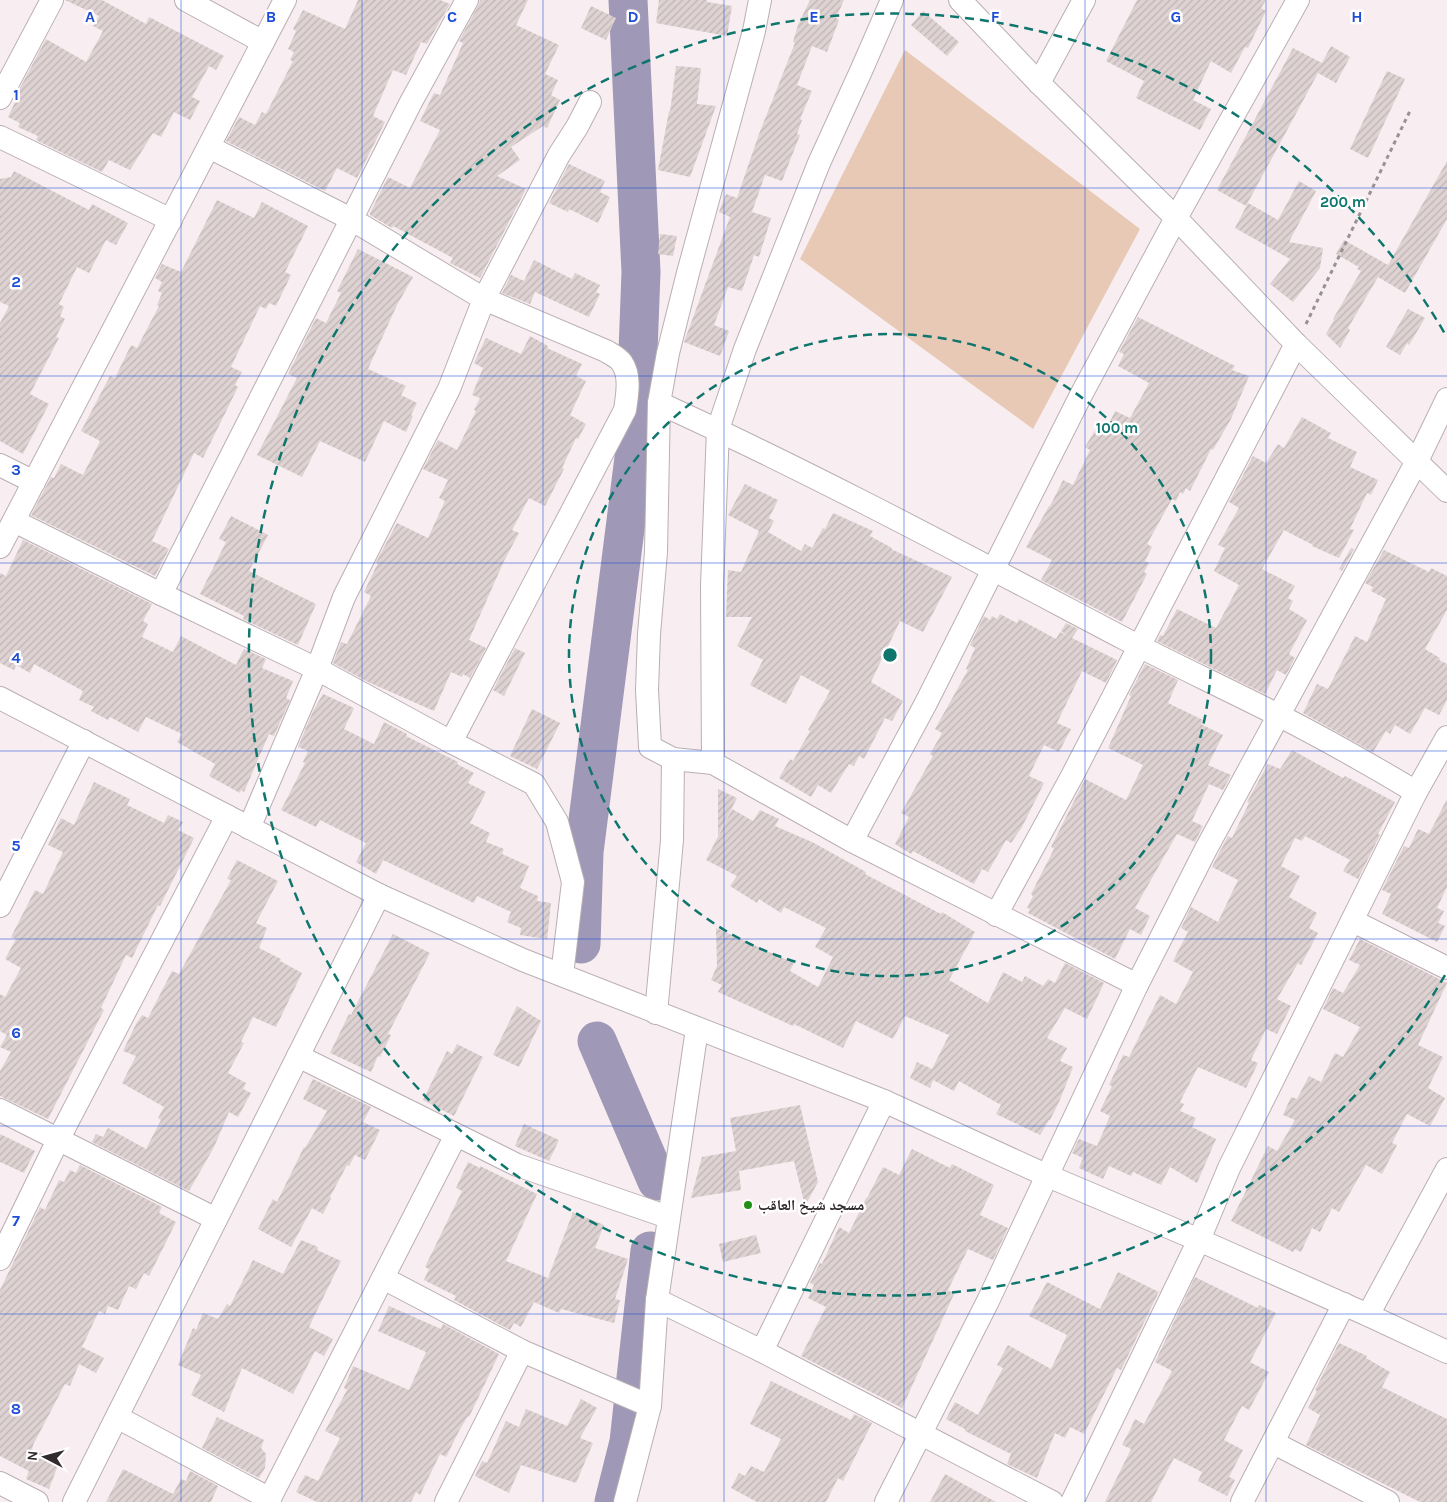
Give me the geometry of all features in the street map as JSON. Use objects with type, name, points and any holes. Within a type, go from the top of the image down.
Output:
[{"type":"street","points":[[0,98],[52,0]]},
{"type":"street","points":[[186,0],[263,42]]},
{"type":"street","points":[[0,547],[286,0]]},
{"type":"street","points":[[160,594],[411,102],[468,0]]},
{"type":"street","points":[[760,0],[754,31],[685,282],[668,353],[659,402],[656,552],[649,634],[647,690],[650,747],[673,759],[713,763],[852,841],[1137,985]]},
{"type":"street","points":[[713,763],[712,586],[718,429],[745,349],[819,163],[892,0]]},
{"type":"street","points":[[960,0],[1040,83],[1176,218],[1296,344],[1447,491]]},
{"type":"street","points":[[1040,83],[1084,0]]},
{"type":"street","points":[[852,841],[926,703],[1081,395],[1176,218],[1298,0]]},
{"type":"street","points":[[249,828],[318,668],[344,597],[448,389],[484,299],[559,155],[590,102]]},
{"type":"street","points":[[0,137],[171,220]]},
{"type":"street","points":[[209,147],[351,219],[484,299],[606,351],[622,362],[627,377],[628,392],[625,410],[451,742]]},
{"type":"street","points":[[996,914],[1071,778],[1296,344]]},
{"type":"street","points":[[886,1502],[988,1301],[1137,985],[1206,849],[1416,461],[1447,399]]},
{"type":"street","points":[[659,402],[718,429],[993,569],[1138,646],[1358,758],[1416,792]]},
{"type":"street","points":[[0,465],[34,482]]},
{"type":"street","points":[[14,521],[160,594],[318,668],[451,742],[534,784],[556,822],[573,882],[562,975]]},
{"type":"street","points":[[0,698],[379,895],[523,960],[884,1101],[1048,1176],[1344,1304],[1447,1352]]},
{"type":"street","points":[[1072,1502],[1199,1240],[1229,1168],[1416,792],[1447,737]]},
{"type":"street","points":[[0,906],[84,742]]},
{"type":"street","points":[[656,1012],[672,840],[673,759]]},
{"type":"street","points":[[0,1259],[58,1140],[227,816]]},
{"type":"street","points":[[74,1502],[379,895]]},
{"type":"street","points":[[1353,921],[1447,968]]},
{"type":"street","points":[[625,1502],[650,1406],[657,1300],[697,1029]]},
{"type":"street","points":[[298,1056],[517,1165],[668,1216]]},
{"type":"street","points":[[762,1351],[884,1101]]},
{"type":"street","points":[[0,1110],[216,1219]]},
{"type":"street","points":[[117,1417],[269,1501],[456,1135]]},
{"type":"street","points":[[1368,1315],[1447,1169]]},
{"type":"street","points":[[383,1278],[522,1351],[650,1406]]},
{"type":"street","points":[[657,1300],[762,1351],[1052,1502]]},
{"type":"street","points":[[1242,1502],[1344,1304]]},
{"type":"street","points":[[446,1502],[522,1351]]},
{"type":"street","points":[[1274,1443],[1388,1502]]},
{"type":"street","points":[[0,1483],[37,1502]]},
{"type":"path","points":[[1296,344],[1410,111]]},
{"type":"shaded area","points":[[905,50],[1140,229],[1033,429],[800,259]]},
{"type":"building","points":[[65,0],[102,0],[146,24],[149,17],[224,56],[216,70],[209,66],[192,97],[200,101],[190,120],[174,112],[161,137],[153,133],[130,170],[109,160],[102,172],[36,140],[38,136],[18,127],[20,123],[8,117],[16,100],[14,99],[46,39],[86,62],[103,31],[93,26],[99,16]]},
{"type":"building","points":[[358,0],[440,0],[450,4],[427,44],[421,42],[406,75],[393,70],[373,116],[385,122],[357,178],[337,168],[325,191],[226,141],[239,117],[255,125],[262,112],[266,114],[293,61],[290,60],[294,52],[288,49],[296,31],[293,29],[303,10],[345,29]]},
{"type":"building","points":[[480,0],[528,0],[516,25],[559,45],[545,74],[558,80],[551,95],[560,100],[547,128],[543,126],[511,147],[520,160],[497,176],[526,189],[480,278],[450,263],[453,258],[393,226],[392,228],[370,215],[370,213],[388,177],[410,188],[440,130],[420,121],[434,93],[440,95],[463,43],[459,41]]},
{"type":"building","points":[[659,0],[707,0],[707,2],[732,6],[727,36],[656,23]]},
{"type":"building","points":[[810,0],[844,0],[836,18],[839,20],[827,52],[812,46],[797,85],[812,91],[800,119],[802,120],[797,134],[800,135],[782,181],[765,175],[752,212],[771,218],[759,257],[754,255],[742,291],[728,287],[714,325],[729,331],[720,356],[684,342],[730,217],[719,212],[726,194],[737,198],[759,134],[795,43],[793,42],[798,25]]},
{"type":"building","points":[[1137,0],[1266,0],[1261,8],[1266,11],[1248,48],[1245,47],[1231,73],[1211,61],[1193,100],[1211,109],[1200,130],[1136,98],[1144,81],[1106,61]]},
{"type":"building","points":[[591,6],[616,18],[606,40],[581,28]]},
{"type":"building","points":[[923,11],[959,42],[947,56],[911,25]]},
{"type":"building","points":[[1331,46],[1350,57],[1336,83],[1318,73],[1246,206],[1217,190],[1293,48],[1322,63]]},
{"type":"building","points":[[676,66],[701,68],[697,104],[716,106],[690,177],[658,170],[670,112]]},
{"type":"building","points":[[1387,71],[1405,79],[1368,158],[1350,149]]},
{"type":"building","points":[[1447,161],[1447,219],[1405,293],[1378,277],[1348,328],[1350,330],[1340,348],[1326,334],[1361,271],[1357,269],[1359,267],[1336,254],[1344,240],[1388,265]]},
{"type":"building","points":[[569,164],[605,181],[600,192],[610,197],[598,223],[569,209],[568,212],[549,203]]},
{"type":"building","points":[[14,171],[89,210],[92,204],[128,223],[116,245],[106,240],[89,273],[77,267],[59,304],[64,307],[60,316],[65,319],[56,337],[59,338],[30,394],[49,404],[23,454],[0,441],[0,323],[9,306],[0,302],[0,179],[11,177]]},
{"type":"building","points":[[1299,181],[1316,191],[1289,242],[1323,248],[1320,268],[1293,302],[1270,284],[1290,259],[1235,228],[1248,203],[1278,220]]},
{"type":"building","points":[[217,200],[254,218],[262,202],[308,226],[285,272],[291,275],[276,306],[269,303],[266,309],[260,306],[231,367],[242,372],[235,385],[238,387],[203,458],[194,453],[152,541],[169,549],[155,576],[31,515],[51,477],[54,478],[61,464],[83,475],[100,441],[81,431],[110,376],[115,378],[131,345],[137,348],[159,306],[157,305],[162,293],[158,291],[162,282],[155,278],[162,264],[181,272]]},
{"type":"building","points":[[660,234],[677,236],[673,256],[658,254]]},
{"type":"building","points":[[358,249],[413,277],[397,305],[368,369],[406,386],[401,395],[417,403],[406,432],[384,421],[365,462],[320,441],[302,477],[257,455],[297,378],[288,374],[316,318],[326,323],[341,293],[337,291]]},
{"type":"building","points":[[534,260],[572,279],[575,273],[600,285],[596,292],[600,294],[589,317],[535,292],[530,304],[502,293],[511,275],[524,281]]},
{"type":"building","points":[[1408,309],[1425,318],[1409,345],[1407,343],[1400,355],[1386,347]]},
{"type":"building","points":[[1138,317],[1235,366],[1232,370],[1249,376],[1231,419],[1213,450],[1211,449],[1190,491],[1186,488],[1183,494],[1180,492],[1176,501],[1172,499],[1147,544],[1152,547],[1145,561],[1149,563],[1144,572],[1147,574],[1122,622],[1041,580],[1052,560],[1026,547],[1063,480],[1073,485],[1090,450],[1085,447],[1100,422],[1108,426],[1115,411],[1130,418],[1149,383],[1118,366],[1124,354],[1119,352]]},
{"type":"building","points":[[530,336],[548,346],[547,348],[582,364],[576,376],[586,381],[570,415],[586,424],[578,439],[576,438],[562,468],[564,469],[545,506],[529,498],[512,530],[519,533],[504,561],[469,640],[486,648],[470,678],[463,674],[462,677],[451,672],[434,711],[368,682],[333,663],[341,642],[347,644],[371,596],[364,592],[378,563],[376,562],[397,523],[428,538],[445,501],[439,498],[448,480],[423,469],[438,440],[457,450],[476,411],[474,410],[480,398],[472,395],[483,368],[474,363],[486,338],[521,354]]},
{"type":"building","points":[[1302,417],[1331,433],[1328,438],[1357,452],[1350,467],[1378,480],[1371,495],[1367,493],[1350,529],[1354,530],[1339,558],[1312,546],[1284,530],[1262,569],[1295,586],[1288,598],[1293,601],[1289,609],[1307,620],[1289,654],[1295,658],[1286,675],[1277,670],[1265,694],[1157,641],[1160,635],[1163,636],[1177,609],[1216,628],[1239,585],[1214,571],[1225,548],[1218,545],[1239,508],[1229,502],[1253,456],[1266,463],[1278,444],[1284,448]]},
{"type":"building","points":[[745,484],[778,500],[769,518],[774,521],[768,532],[801,551],[805,544],[812,548],[833,513],[873,531],[870,536],[891,549],[952,577],[923,632],[900,621],[871,682],[903,701],[892,721],[885,718],[864,759],[859,756],[854,766],[849,764],[831,793],[818,785],[811,797],[779,778],[790,759],[793,761],[830,691],[801,675],[786,704],[750,685],[763,660],[737,646],[752,617],[726,617],[728,570],[741,572],[759,531],[728,515]]},
{"type":"building","points":[[231,516],[268,535],[249,571],[316,604],[298,645],[243,619],[244,616],[200,594],[226,542],[219,539]]},
{"type":"building","points":[[23,540],[152,604],[143,621],[148,624],[142,637],[173,652],[181,636],[236,665],[244,649],[266,659],[262,668],[293,681],[286,698],[290,700],[274,736],[269,734],[244,792],[241,790],[240,793],[209,776],[215,764],[177,742],[182,734],[146,717],[138,732],[110,717],[108,720],[91,711],[94,707],[79,700],[83,691],[34,664],[30,673],[16,665],[14,670],[0,663],[0,573],[6,576]]},
{"type":"building","points":[[1351,548],[1354,549],[1342,571],[1339,569]]},
{"type":"building","points":[[1384,550],[1429,572],[1431,568],[1447,576],[1447,610],[1425,649],[1447,664],[1447,700],[1439,715],[1425,708],[1410,734],[1395,725],[1390,734],[1386,731],[1373,752],[1303,713],[1317,684],[1328,689],[1355,636],[1367,642],[1386,599],[1371,591],[1373,587],[1365,583]]},
{"type":"building","points":[[1000,614],[1017,623],[1019,619],[1056,639],[1060,632],[1068,636],[1061,631],[1066,623],[1078,629],[1072,638],[1117,660],[1106,683],[1082,671],[1057,723],[1071,729],[1059,752],[1044,745],[1029,776],[1044,783],[1022,827],[1011,843],[1006,840],[988,872],[982,869],[974,884],[913,851],[911,854],[895,844],[909,817],[901,813],[933,756],[930,754],[942,733],[935,729],[968,670],[966,669],[975,648],[970,645],[984,616],[990,620],[992,616],[997,619]]},
{"type":"building","points":[[515,648],[525,653],[504,696],[493,690]]},
{"type":"building","points":[[1145,664],[1178,680],[1168,703],[1203,720],[1201,724],[1223,735],[1208,765],[1231,775],[1223,790],[1209,784],[1192,821],[1203,826],[1195,842],[1177,834],[1135,908],[1150,916],[1141,935],[1130,929],[1115,959],[1028,913],[1030,909],[1027,908],[1033,896],[1031,894],[1054,849],[1051,847],[1085,779],[1126,800],[1143,765],[1108,748],[1131,696],[1129,695]]},
{"type":"building","points":[[323,694],[354,708],[344,729],[374,744],[384,722],[407,734],[406,736],[458,762],[457,764],[474,773],[468,783],[486,792],[470,823],[490,833],[486,842],[504,849],[502,854],[529,866],[520,888],[538,896],[537,901],[551,903],[547,939],[520,935],[521,928],[507,922],[511,912],[477,896],[474,903],[383,860],[376,874],[356,862],[366,843],[320,820],[316,827],[281,810],[305,763],[303,762],[308,751],[298,747],[313,711]]},
{"type":"building","points":[[532,709],[560,723],[537,769],[510,756]]},
{"type":"building","points":[[1292,750],[1343,778],[1345,776],[1395,802],[1358,879],[1343,871],[1350,860],[1305,836],[1302,841],[1295,838],[1281,866],[1300,876],[1289,897],[1317,913],[1309,928],[1318,933],[1301,965],[1298,963],[1277,999],[1291,1006],[1277,1034],[1266,1029],[1251,1060],[1258,1063],[1246,1088],[1198,1067],[1180,1102],[1184,1104],[1180,1111],[1196,1118],[1192,1127],[1216,1139],[1197,1183],[1170,1167],[1161,1185],[1133,1172],[1131,1176],[1109,1166],[1103,1179],[1079,1168],[1083,1158],[1072,1153],[1079,1139],[1097,1146],[1110,1116],[1100,1111],[1112,1086],[1109,1085],[1123,1055],[1129,1057],[1160,995],[1176,1004],[1193,972],[1173,961],[1188,932],[1181,928],[1191,907],[1218,922],[1238,880],[1212,867],[1228,836],[1232,838],[1249,803],[1247,802],[1268,764],[1280,769]]},
{"type":"building","points":[[94,782],[130,799],[127,805],[164,823],[168,815],[183,822],[178,830],[194,838],[132,958],[126,955],[101,1008],[104,1010],[48,1119],[0,1096],[0,1071],[11,1052],[0,1047],[7,1035],[0,1031],[0,994],[5,997],[21,968],[5,959],[16,939],[11,937],[35,890],[43,894],[63,852],[48,845],[61,818],[74,825]]},
{"type":"building","points":[[718,789],[737,798],[718,835]]},
{"type":"building","points":[[1447,799],[1447,887],[1437,908],[1444,911],[1438,923],[1445,926],[1437,942],[1382,914],[1391,894],[1382,890],[1404,846],[1409,848],[1418,829],[1429,834]]},
{"type":"building","points":[[732,809],[753,821],[760,810],[779,819],[775,826],[814,843],[866,872],[865,874],[941,914],[942,912],[975,932],[949,980],[988,1003],[1003,972],[1022,982],[1025,976],[1043,986],[1048,979],[1055,983],[1065,963],[1104,983],[1087,1019],[1065,1008],[1047,1038],[1067,1048],[1060,1061],[1073,1067],[1059,1102],[1040,1135],[996,1114],[1001,1105],[959,1081],[954,1091],[933,1080],[930,1088],[910,1078],[917,1062],[932,1069],[949,1035],[905,1016],[893,1039],[856,1021],[843,1048],[794,1024],[793,1026],[718,992],[722,985],[711,980],[717,966],[716,928],[794,963],[790,971],[818,987],[833,957],[815,947],[826,928],[784,907],[781,913],[759,899],[757,903],[730,886],[737,876],[706,860]]},
{"type":"building","points":[[237,860],[278,881],[256,923],[267,928],[259,948],[281,959],[280,961],[302,973],[276,1027],[253,1017],[241,1042],[244,1043],[228,1073],[246,1083],[243,1089],[251,1093],[238,1117],[229,1112],[214,1147],[189,1191],[92,1142],[96,1134],[103,1137],[108,1128],[146,1149],[161,1120],[158,1118],[164,1107],[122,1083],[136,1056],[123,1051],[142,1015],[148,1018],[172,971],[179,974],[231,880],[227,879]]},
{"type":"building","points":[[393,934],[430,953],[388,1034],[391,1035],[371,1072],[330,1053]]},
{"type":"building","points":[[1360,939],[1447,983],[1418,1045],[1443,1057],[1428,1088],[1445,1098],[1430,1126],[1407,1114],[1392,1143],[1397,1145],[1382,1174],[1366,1165],[1339,1212],[1332,1208],[1320,1232],[1312,1228],[1301,1252],[1295,1249],[1293,1252],[1231,1221],[1268,1146],[1277,1151],[1295,1120],[1283,1115],[1291,1097],[1297,1099],[1309,1076],[1321,1082],[1335,1053],[1343,1057],[1360,1027],[1323,1009],[1333,988],[1343,993],[1360,965],[1349,960]]},
{"type":"building","points":[[517,1006],[541,1021],[519,1067],[493,1055]]},
{"type":"building","points":[[457,1044],[483,1057],[454,1116],[423,1100],[447,1051],[452,1054]]},
{"type":"building","points":[[313,1079],[371,1107],[363,1122],[380,1130],[365,1160],[355,1155],[349,1166],[347,1165],[323,1214],[312,1208],[291,1247],[258,1229],[273,1199],[277,1202],[304,1147],[327,1111],[303,1099]]},
{"type":"building","points":[[800,1105],[818,1182],[805,1206],[794,1161],[739,1171],[741,1190],[691,1198],[702,1157],[736,1151],[730,1118]]},
{"type":"building","points":[[524,1124],[559,1140],[549,1161],[515,1146]]},
{"type":"building","points":[[0,1134],[35,1151],[24,1173],[0,1162]]},
{"type":"building","points":[[912,1149],[950,1168],[952,1164],[994,1185],[980,1215],[1008,1228],[993,1260],[968,1249],[948,1290],[954,1294],[902,1408],[801,1356],[826,1307],[808,1298],[814,1285],[810,1283],[820,1263],[822,1264],[839,1227],[849,1233],[883,1167],[899,1175]]},
{"type":"building","points":[[468,1162],[537,1194],[506,1261],[548,1278],[573,1212],[604,1225],[595,1248],[628,1259],[615,1299],[620,1300],[614,1323],[561,1309],[559,1313],[534,1302],[521,1327],[514,1323],[510,1330],[454,1300],[456,1296],[424,1280],[429,1269],[425,1267],[462,1191],[456,1188]]},
{"type":"building","points":[[80,1165],[162,1207],[159,1213],[176,1222],[149,1276],[144,1273],[136,1289],[129,1286],[118,1310],[108,1306],[105,1314],[99,1311],[82,1347],[104,1358],[96,1373],[79,1364],[70,1386],[65,1384],[33,1445],[32,1450],[60,1460],[49,1489],[26,1479],[29,1471],[0,1456],[0,1290],[40,1207],[45,1210],[59,1180],[64,1182],[70,1170],[76,1173]]},
{"type":"building","points":[[756,1235],[761,1253],[723,1262],[719,1244]]},
{"type":"building","points":[[301,1240],[318,1247],[317,1250],[341,1261],[309,1327],[333,1339],[324,1356],[315,1351],[293,1394],[242,1368],[224,1412],[191,1395],[201,1375],[178,1365],[193,1328],[196,1330],[203,1313],[218,1319],[227,1304],[230,1306],[253,1260],[283,1274]]},
{"type":"building","points":[[1118,1272],[1159,1292],[1121,1370],[1117,1368],[1084,1434],[1070,1427],[1065,1438],[1055,1433],[1037,1478],[1007,1464],[1011,1454],[965,1431],[965,1429],[946,1419],[955,1402],[978,1415],[1003,1368],[997,1365],[1008,1345],[1051,1369],[1067,1335],[1029,1316],[1047,1282],[1100,1309]]},
{"type":"building","points":[[1195,1277],[1258,1308],[1259,1305],[1276,1313],[1250,1362],[1269,1372],[1249,1410],[1242,1406],[1224,1440],[1243,1450],[1229,1477],[1235,1480],[1227,1496],[1198,1481],[1202,1472],[1174,1458],[1151,1502],[1105,1502],[1131,1449],[1122,1445],[1135,1419],[1144,1424],[1172,1371],[1155,1362]]},
{"type":"building","points":[[389,1306],[441,1329],[443,1324],[499,1354],[469,1417],[460,1429],[446,1457],[440,1454],[420,1495],[416,1492],[411,1502],[317,1502],[296,1492],[305,1475],[318,1481],[340,1438],[325,1431],[347,1390],[344,1388],[353,1366],[409,1390],[426,1352],[378,1331]]},
{"type":"building","points":[[1339,1343],[1367,1356],[1366,1358],[1390,1372],[1382,1387],[1447,1419],[1447,1502],[1420,1502],[1306,1445],[1320,1415],[1308,1408]]},
{"type":"building","points":[[771,1381],[851,1420],[854,1414],[872,1423],[843,1481],[838,1478],[826,1502],[757,1502],[731,1488],[739,1473],[745,1476],[751,1466],[764,1472],[781,1439],[750,1424]]},
{"type":"building","points":[[581,1399],[597,1408],[580,1438],[593,1443],[576,1483],[521,1465],[509,1493],[475,1476],[482,1461],[487,1463],[506,1421],[519,1427],[526,1409],[567,1426]]},
{"type":"building","points":[[217,1417],[264,1440],[261,1448],[266,1454],[265,1468],[259,1478],[202,1448]]},
{"type":"building","points":[[123,1469],[173,1494],[181,1479],[186,1481],[190,1471],[218,1486],[211,1502],[106,1502]]},
{"type":"building","points":[[945,1474],[996,1502],[930,1502]]},
{"type":"waterway","points":[[581,944],[584,852],[634,458],[641,272],[628,0]]},
{"type":"waterway","points":[[597,1041],[657,1181]]},
{"type":"waterway","points":[[614,1502],[629,1442],[650,1251]]},
{"type":"place","name":"مسجد شيخ العاقب","points":[[748,1205]]}]
